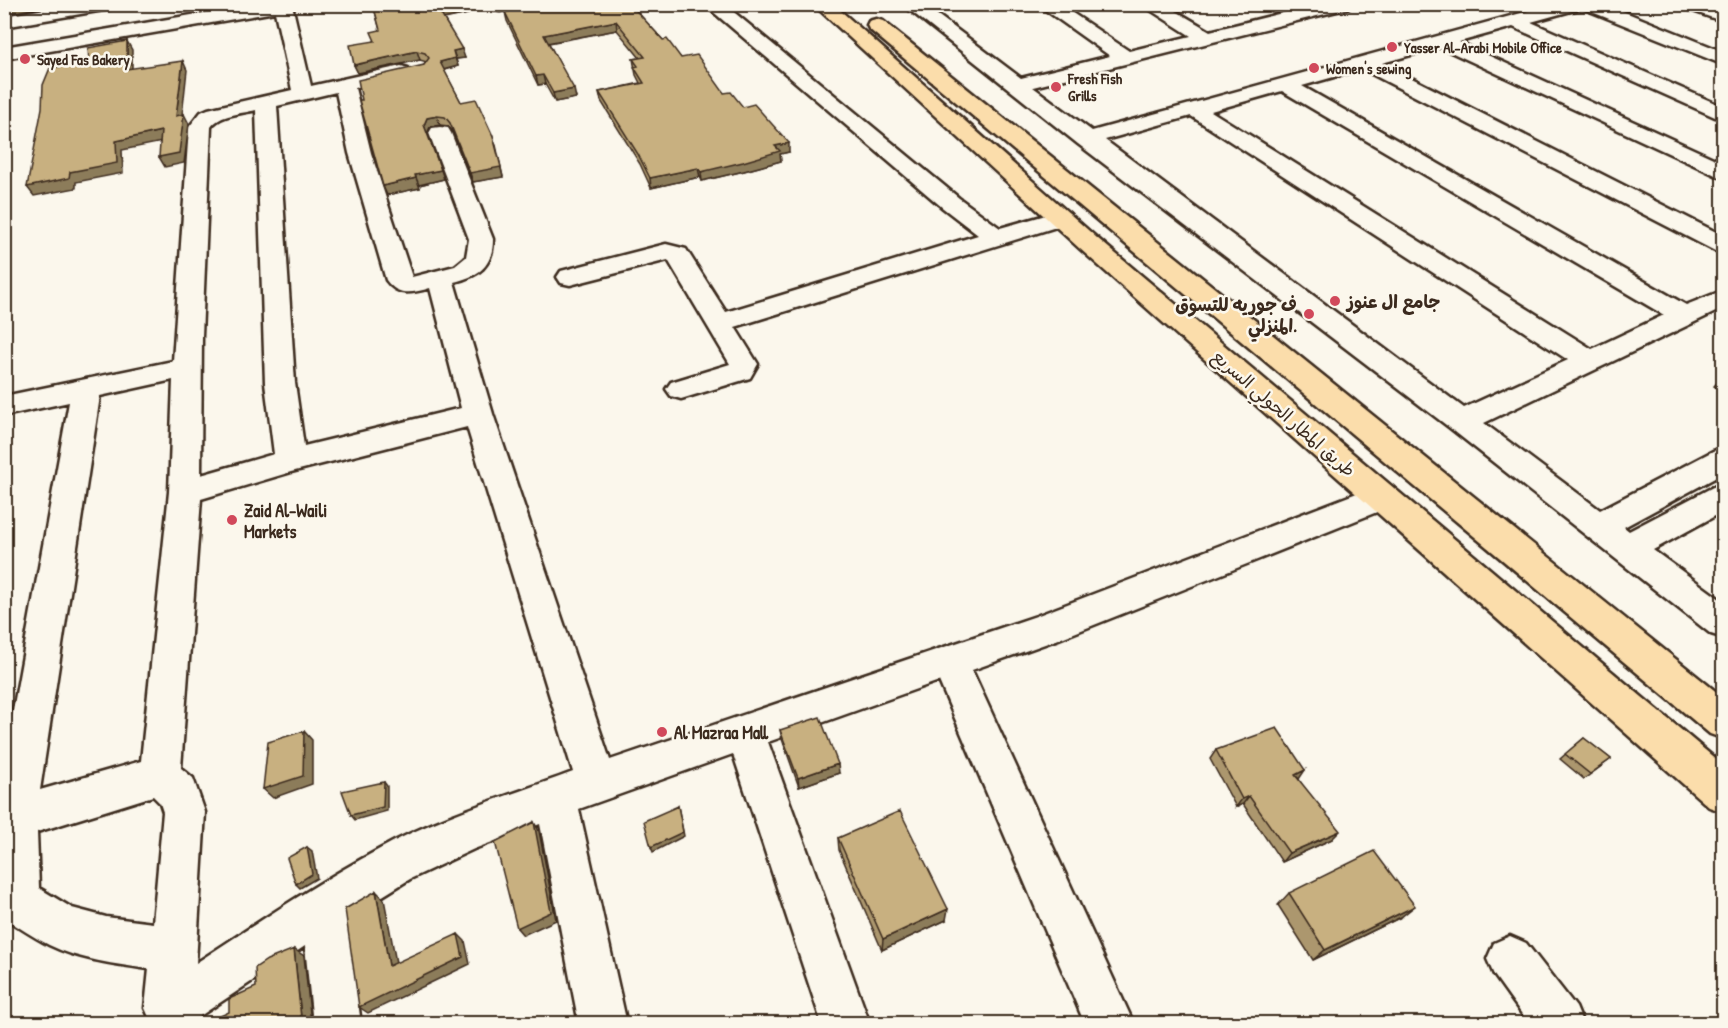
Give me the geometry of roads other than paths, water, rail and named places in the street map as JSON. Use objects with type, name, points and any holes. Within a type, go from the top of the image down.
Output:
[{"type":"highway","name":"طريق المطار الحولي السريع","points":[[822,4],[1088,243],[1724,793]]},
{"type":"highway","points":[[852,4],[1187,279],[1715,704]]},
{"type":"highway","points":[[1088,243],[1113,241],[1127,230]]},
{"type":"highway","points":[[1145,292],[1161,281],[1187,279]]},
{"type":"street","points":[[911,4],[1724,623]]},
{"type":"street","points":[[1046,4],[1125,57]]},
{"type":"street","points":[[1150,4],[1206,37]]},
{"type":"street","points":[[1261,4],[1287,18]]},
{"type":"street","points":[[1016,85],[1342,4]]},
{"type":"street","points":[[1086,139],[1576,4]]},
{"type":"street","points":[[1588,4],[1724,59]]},
{"type":"street","points":[[1690,4],[1724,17]]},
{"type":"street","points":[[4,43],[230,5]]},
{"type":"street","points":[[4,53],[287,5],[303,93]]},
{"type":"street","points":[[4,22],[118,8]]},
{"type":"street","points":[[4,32],[118,8]]},
{"type":"street","points":[[726,8],[951,203],[996,237]]},
{"type":"street","points":[[1514,21],[1724,115]]},
{"type":"street","points":[[1441,41],[1724,172]]},
{"type":"street","points":[[1364,62],[1724,246]]},
{"type":"street","points":[[160,775],[184,492],[187,368],[200,128],[208,116],[215,113],[420,68]]},
{"type":"street","points":[[344,84],[360,153],[399,280],[407,286],[466,271],[475,265],[482,249],[481,239],[440,133]]},
{"type":"street","points":[[1284,84],[1685,315]]},
{"type":"street","points":[[266,101],[280,383],[290,461]]},
{"type":"street","points":[[1194,109],[1589,360]]},
{"type":"street","points":[[720,323],[1060,218]]},
{"type":"street","points":[[570,277],[666,252],[673,252],[680,259],[743,360],[743,368],[733,374],[681,389]]},
{"type":"street","points":[[440,278],[478,414],[597,783]]},
{"type":"street","points":[[1461,421],[1724,298]]},
{"type":"street","points":[[4,405],[187,368]]},
{"type":"street","points":[[86,389],[10,820],[17,900],[63,928],[106,940],[174,950]]},
{"type":"street","points":[[184,492],[290,461],[478,414]]},
{"type":"street","points":[[1598,526],[1724,459]]},
{"type":"street","points":[[1627,548],[1724,496]]},
{"type":"street","points":[[168,1016],[323,907],[395,864],[462,833],[597,783],[1046,628],[1381,497]]},
{"type":"street","points":[[949,661],[1110,1023]]},
{"type":"street","points":[[746,732],[846,1023]]},
{"type":"street","points":[[10,820],[117,786],[160,775]]},
{"type":"street","points":[[160,775],[178,792],[184,812],[168,1016]]},
{"type":"street","points":[[556,799],[603,1023]]},
{"type":"street","points":[[323,907],[337,1023]]},
{"type":"street","points":[[1510,959],[1559,1023]]},
{"type":"place","name":"Yasser Al-Arabi Mobile Office","points":[[1392,47]]},
{"type":"place","name":"Sayed Fas Bakery","points":[[25,59]]},
{"type":"place","name":"Women's sewing","points":[[1314,68]]},
{"type":"place","name":"Fresh Fish Grills","points":[[1056,87]]},
{"type":"place","name":"جامع ال عنوز","points":[[1335,301]]},
{"type":"place","name":"ف جوريه للتسوق المنزلي.","points":[[1309,314]]},
{"type":"place","name":"Zaid Al-Waili Markets","points":[[232,520]]},
{"type":"place","name":"Al Mazraa Mall","points":[[662,732]]}]
